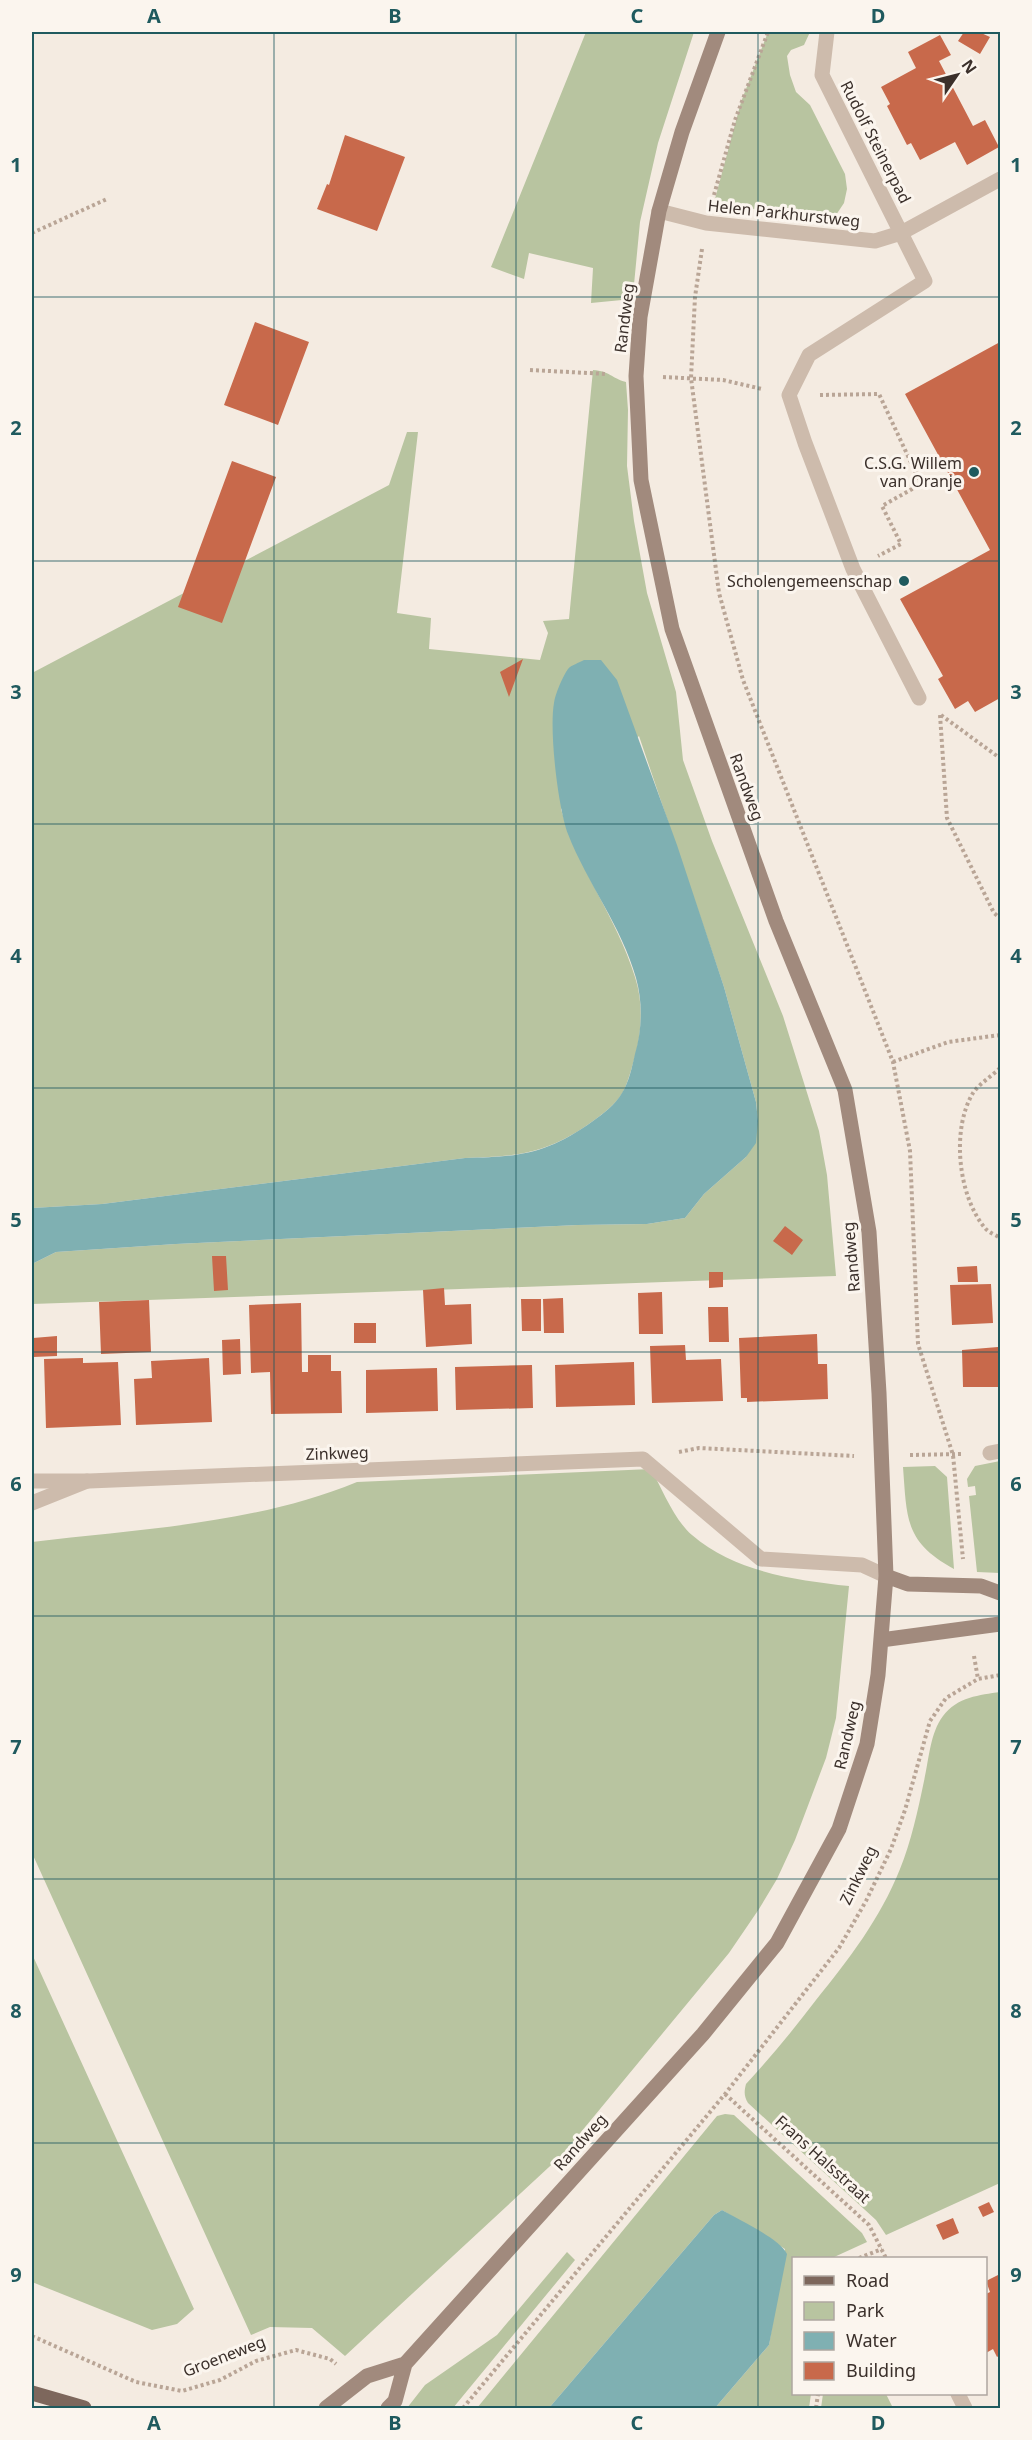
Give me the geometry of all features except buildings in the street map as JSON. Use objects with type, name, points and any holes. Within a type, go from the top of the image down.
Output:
[{"type":"main road","points":[[32,2394],[51,2409]]},
{"type":"main road","points":[[32,2394],[84,2409]]},
{"type":"street","name":"Randweg","points":[[388,2409],[394,2401],[405,2364],[703,2034],[777,1943],[839,1829],[867,1744],[878,1675],[886,1576],[869,1232],[845,1090],[772,910],[672,628],[640,480],[636,376],[639,317],[659,211],[682,132],[718,32]]},
{"type":"street","name":"Rudolf Steinerpad","points":[[827,32],[822,75],[926,281],[809,355],[789,395],[853,569],[918,698]]},
{"type":"street","name":"Helen Parkhurstweg","points":[[659,211],[706,223],[875,241],[901,232],[1000,179]]},
{"type":"street","points":[[643,1459],[761,1559],[862,1564],[908,1584],[981,1587],[1000,1593]]},
{"type":"street","name":"Zinkweg","points":[[32,1481],[89,1481],[643,1459]]},
{"type":"street","points":[[32,1503],[89,1481]]},
{"type":"street","points":[[880,1640],[1000,1623]]},
{"type":"street","points":[[326,2409],[367,2376],[405,2364]]},
{"type":"street","points":[[958,2395],[965,2409]]},
{"type":"path","points":[[768,32],[723,157],[706,223],[695,297],[691,378],[719,593],[743,680],[893,1062],[910,1151],[918,1344],[953,1455],[965,1586]]},
{"type":"path","points":[[32,233],[107,199]]},
{"type":"path","points":[[918,698],[1000,756]]},
{"type":"path","points":[[940,714],[947,818],[994,913],[1000,918]]},
{"type":"path","points":[[893,1062],[948,1042],[1000,1035]]},
{"type":"path","points":[[1000,1068],[973,1092],[960,1128],[961,1170],[971,1204],[986,1230],[1000,1238]]},
{"type":"path","points":[[643,1459],[699,1449],[881,1456],[995,1452]]},
{"type":"path","points":[[969,1629],[978,1679]]},
{"type":"path","name":"Zinkweg","points":[[725,2094],[839,1948],[866,1901],[891,1849],[905,1810],[930,1721],[946,1698],[978,1679],[1000,1675]]},
{"type":"path","points":[[463,2409],[725,2094]]},
{"type":"path","name":"Frans Halsstraat","points":[[725,2094],[869,2225],[885,2257]]},
{"type":"path","points":[[864,2257],[882,2249]]},
{"type":"path","name":"Groeneweg","points":[[32,2336],[136,2382],[182,2391],[220,2380],[256,2361],[296,2350],[330,2359],[357,2384]]},
{"type":"green space","points":[[586,32],[694,32],[658,143],[640,222],[632,299],[591,303],[593,268],[529,253],[524,279],[491,267]]},
{"type":"green space","points":[[768,32],[810,32],[804,45],[791,50],[787,56],[796,92],[810,105],[845,174],[847,189],[844,203],[836,215],[759,210],[715,199],[741,102]]},
{"type":"green space","points":[[593,370],[626,382],[627,466],[634,521],[647,593],[676,692],[683,760],[712,841],[783,1016],[819,1131],[827,1175],[836,1276],[32,1304],[32,1264],[56,1252],[176,1244],[578,1225],[647,1224],[685,1218],[704,1194],[746,1157],[758,1121],[756,1102],[724,987],[639,736],[561,809],[577,852],[627,955],[639,996],[640,1034],[629,1078],[620,1096],[601,1115],[577,1132],[547,1147],[517,1154],[465,1158],[102,1204],[32,1208],[32,673],[389,485],[407,432],[418,432],[397,613],[431,618],[429,649],[540,660],[548,633],[543,621],[569,619]]},
{"type":"green space","points":[[1000,1461],[1000,1573],[977,1572],[969,1496],[976,1495],[975,1486],[968,1487],[967,1479],[975,1466]]},
{"type":"green space","points":[[935,1466],[947,1477],[954,1569],[938,1559],[917,1539],[908,1515],[903,1467]]},
{"type":"green space","points":[[651,1469],[680,1522],[709,1548],[746,1566],[766,1572],[808,1581],[849,1586],[836,1718],[826,1758],[795,1840],[777,1879],[729,1953],[562,2155],[345,2356],[312,2328],[270,2327],[251,2335],[32,1853],[32,1542],[197,1523],[238,1516],[318,1496],[357,1482]]},
{"type":"green space","points":[[1000,1692],[1000,2183],[886,2235],[876,2220],[748,2103],[745,2087],[840,1969],[863,1938],[883,1905],[908,1848],[935,1730],[943,1716],[962,1701]]},
{"type":"green space","points":[[32,1954],[194,2309],[177,2324],[152,2330],[32,2282]]},
{"type":"green space","points":[[734,2115],[862,2233],[867,2242],[834,2257],[792,2257],[792,2395],[811,2395],[809,2408],[715,2408],[769,2345],[785,2249],[722,2210],[714,2215],[549,2408],[477,2408],[717,2116]]},
{"type":"green space","points":[[567,2252],[575,2260],[453,2408],[407,2408],[425,2385],[497,2335]]},
{"type":"green space","points":[[823,2395],[886,2395],[893,2408],[821,2408]]},
{"type":"water","points":[[584,660],[601,660],[617,680],[677,845],[724,987],[756,1102],[758,1121],[756,1143],[746,1157],[704,1194],[685,1218],[647,1224],[578,1225],[176,1244],[56,1252],[32,1264],[32,1208],[102,1204],[465,1158],[518,1155],[561,1141],[593,1121],[616,1101],[628,1079],[637,1045],[641,1016],[640,997],[630,959],[568,834],[558,788],[554,749],[553,715],[556,695],[568,669]]},
{"type":"water","points":[[722,2210],[776,2242],[787,2254],[769,2345],[715,2408],[549,2408],[714,2215]]},
{"type":"place","name":"C.S.G. Willem van Oranje","points":[[974,472]]},
{"type":"place","name":"Scholengemeenschap","points":[[904,581]]}]
